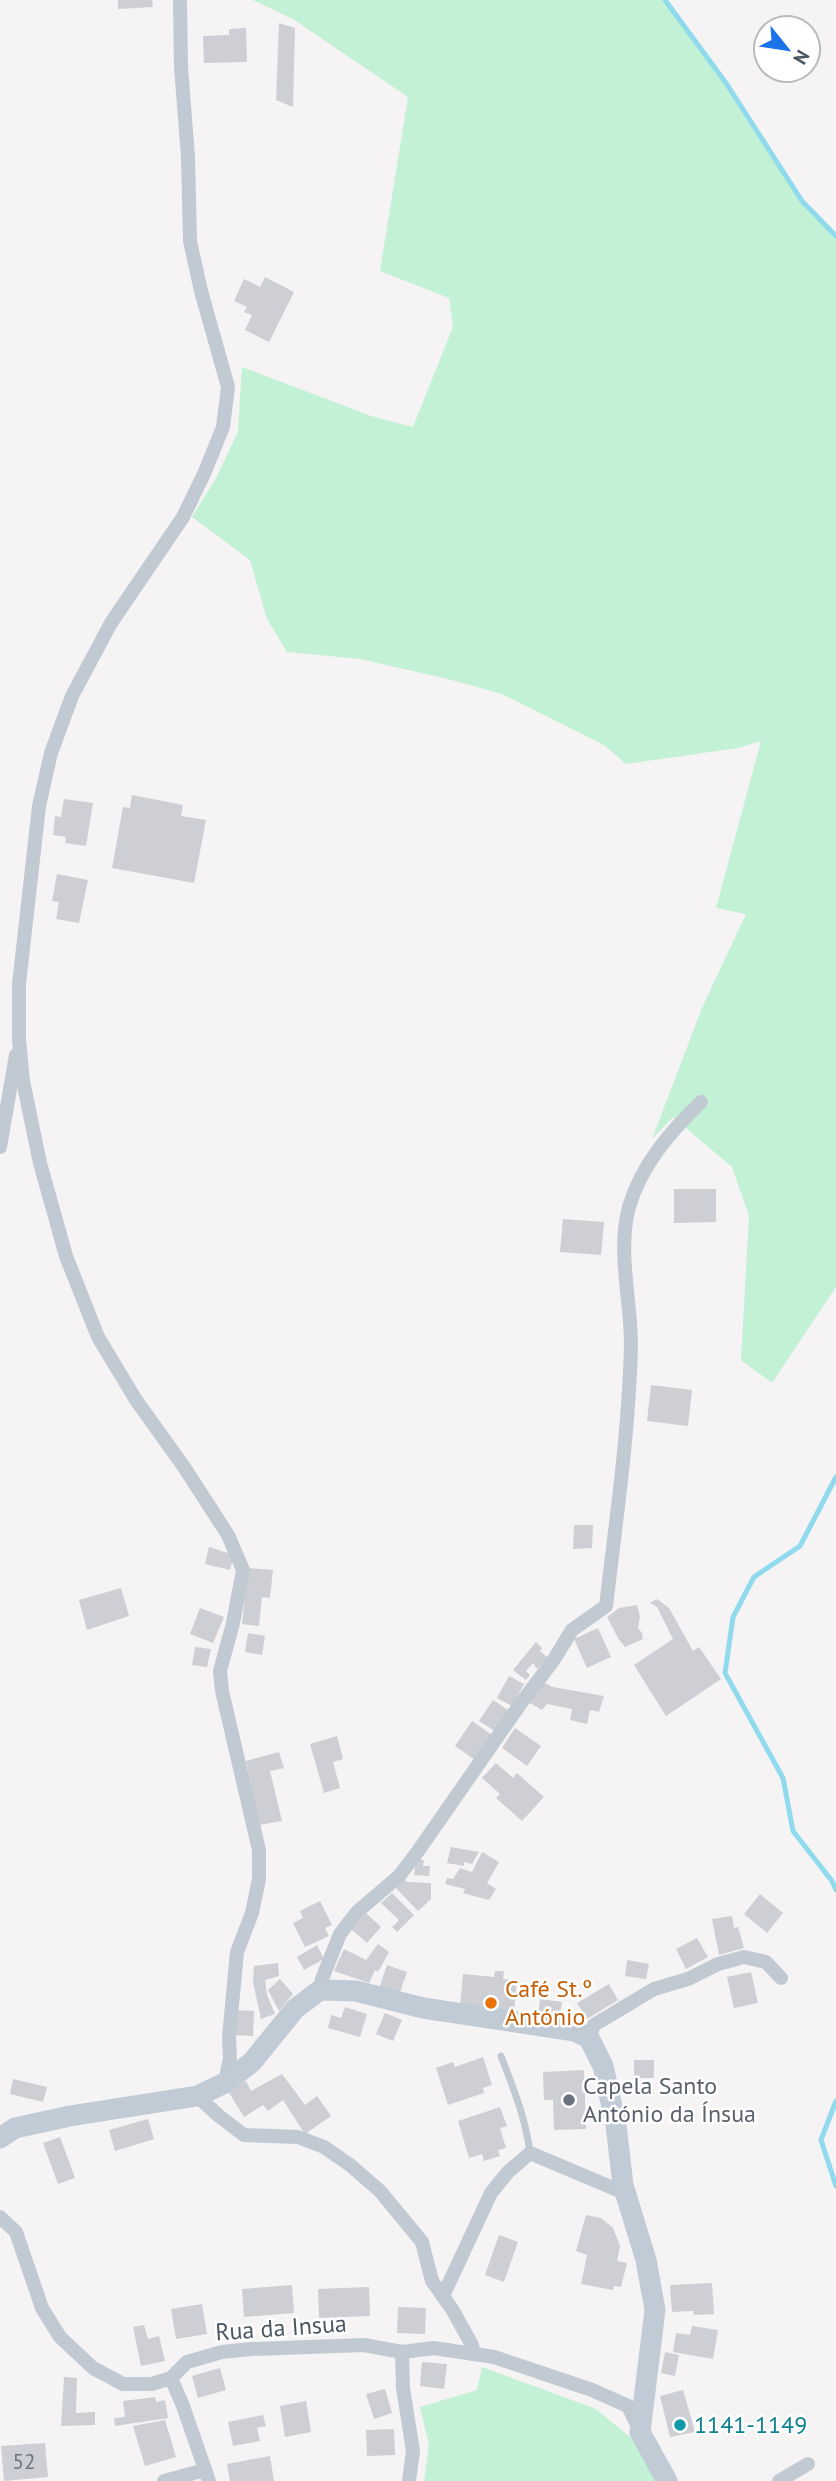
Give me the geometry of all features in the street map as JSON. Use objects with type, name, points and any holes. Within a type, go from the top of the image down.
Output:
[{"type":"street","points":[[180,0],[190,241],[228,387],[225,414],[204,474],[183,517],[111,624],[72,696],[51,752],[39,806],[19,984],[19,1040],[23,1081],[40,1163],[66,1256],[98,1337],[136,1399],[228,1535],[243,1570],[220,1671],[222,1692],[260,1850],[259,1879],[252,1913],[237,1952],[229,2037],[230,2058],[225,2084]]},
{"type":"street","points":[[0,1147],[19,1040]]},
{"type":"street","points":[[320,1990],[340,1934],[357,1912],[398,1876],[416,1854],[528,1692],[553,1661],[572,1630],[606,1606],[626,1428],[631,1343],[624,1251],[629,1207],[646,1168],[673,1129],[701,1102]]},
{"type":"street","points":[[589,2038],[594,2025],[654,1989],[688,1979],[718,1964],[744,1956],[766,1962],[781,1978]]},
{"type":"street","points":[[0,2138],[15,2128],[70,2116],[197,2096],[225,2084],[252,2062],[295,2009],[320,1990],[356,1991],[423,2008],[575,2031],[589,2038],[603,2066],[616,2125],[623,2185],[646,2260],[655,2310],[640,2432],[667,2481]]},
{"type":"street","points":[[197,2096],[244,2135],[298,2137],[324,2147],[380,2191],[422,2242],[432,2281],[472,2345],[474,2354]]},
{"type":"street","points":[[443,2296],[491,2193],[508,2172],[530,2153],[620,2191],[631,2212]]},
{"type":"street","name":"Rua da Insua","points":[[0,2217],[16,2232],[42,2308],[60,2337],[93,2368],[123,2384],[152,2384],[171,2378],[187,2362],[222,2352],[364,2345],[402,2353],[434,2348],[495,2357],[592,2390],[628,2406],[640,2432]]},
{"type":"street","points":[[402,2353],[403,2388],[413,2451],[409,2481]]},
{"type":"street","points":[[164,2481],[207,2476],[181,2398],[171,2378]]},
{"type":"street","points":[[779,2481],[808,2464]]},
{"type":"lane","points":[[501,2056],[517,2098],[530,2153]]},
{"type":"green space","points":[[253,0],[665,0],[726,83],[802,201],[836,236],[836,1287],[772,1383],[741,1360],[749,1216],[732,1167],[673,1117],[652,1139],[702,1008],[746,914],[716,908],[761,741],[738,748],[626,764],[604,745],[502,694],[360,659],[287,652],[267,619],[250,560],[192,517],[216,478],[238,432],[242,367],[371,416],[413,427],[453,327],[449,298],[380,271],[408,97],[293,19]]},
{"type":"green space","points":[[482,2367],[596,2409],[635,2441],[656,2481],[424,2481],[429,2445],[420,2407],[477,2390]]},
{"type":"building","points":[[118,0],[152,0],[153,7],[118,9]]},
{"type":"building","points":[[279,23],[295,28],[293,107],[276,100]]},
{"type":"building","points":[[246,28],[247,62],[204,63],[203,36],[229,35],[229,29]]},
{"type":"building","points":[[265,277],[294,292],[269,342],[245,330],[252,315],[244,312],[247,307],[234,301],[244,279],[260,287]]},
{"type":"building","points":[[132,795],[183,805],[181,816],[206,820],[194,883],[112,868],[123,807],[130,808]]},
{"type":"building","points":[[64,799],[93,803],[86,846],[65,843],[66,837],[53,835],[55,816],[61,817]]},
{"type":"building","points":[[57,874],[88,880],[79,923],[56,919],[59,902],[52,901]]},
{"type":"building","points":[[674,1189],[716,1189],[716,1222],[674,1223]]},
{"type":"building","points":[[563,1219],[604,1222],[601,1255],[560,1252]]},
{"type":"building","points":[[651,1385],[692,1390],[688,1426],[647,1421]]},
{"type":"building","points":[[574,1525],[593,1525],[592,1548],[573,1549]]},
{"type":"building","points":[[209,1547],[234,1555],[230,1570],[205,1564]]},
{"type":"building","points":[[248,1568],[273,1570],[270,1598],[262,1597],[259,1626],[242,1624]]},
{"type":"building","points":[[121,1588],[129,1616],[87,1630],[79,1600]]},
{"type":"building","points":[[657,1599],[669,1608],[693,1651],[699,1647],[721,1679],[666,1716],[634,1665],[673,1639],[657,1607],[650,1603]]},
{"type":"building","points":[[637,1605],[640,1617],[638,1628],[643,1639],[625,1647],[607,1617],[619,1608]]},
{"type":"building","points":[[200,1608],[224,1617],[213,1643],[190,1634]]},
{"type":"building","points":[[598,1628],[611,1657],[587,1668],[574,1639]]},
{"type":"building","points":[[248,1633],[265,1636],[262,1655],[245,1652]]},
{"type":"building","points":[[536,1642],[542,1648],[540,1651],[548,1658],[537,1669],[533,1663],[526,1671],[530,1675],[526,1680],[513,1670]]},
{"type":"building","points":[[195,1647],[211,1649],[207,1667],[192,1665]]},
{"type":"building","points":[[509,1676],[524,1684],[512,1706],[497,1698]]},
{"type":"building","points":[[542,1682],[553,1687],[604,1696],[599,1712],[590,1710],[587,1724],[570,1720],[572,1709],[547,1704],[542,1710],[528,1702]]},
{"type":"building","points":[[493,1700],[508,1710],[495,1731],[479,1721]]},
{"type":"building","points":[[472,1721],[492,1735],[475,1760],[455,1746]]},
{"type":"building","points":[[515,1728],[541,1746],[527,1766],[502,1748]]},
{"type":"building","points":[[337,1736],[343,1759],[333,1762],[340,1788],[324,1793],[310,1744]]},
{"type":"building","points":[[279,1752],[284,1768],[270,1771],[282,1821],[259,1825],[246,1761]]},
{"type":"building","points":[[496,1763],[513,1778],[517,1773],[544,1797],[522,1821],[496,1798],[500,1794],[482,1778]]},
{"type":"building","points":[[451,1847],[479,1852],[472,1864],[464,1862],[464,1866],[447,1863]]},
{"type":"building","points":[[482,1852],[499,1862],[487,1883],[496,1889],[489,1900],[463,1893],[465,1889],[445,1884],[447,1878],[453,1879],[460,1868],[472,1872]]},
{"type":"building","points":[[416,1859],[424,1860],[423,1866],[430,1866],[429,1876],[414,1875]]},
{"type":"building","points":[[404,1879],[407,1882],[431,1883],[431,1899],[418,1911],[395,1887]]},
{"type":"building","points":[[392,1893],[414,1915],[397,1932],[392,1927],[399,1920],[381,1903]]},
{"type":"building","points":[[760,1894],[783,1913],[767,1933],[744,1914]]},
{"type":"building","points":[[320,1901],[332,1925],[325,1928],[329,1936],[305,1947],[293,1923],[303,1918],[300,1911]]},
{"type":"building","points":[[366,1913],[381,1927],[367,1943],[351,1929]]},
{"type":"building","points":[[732,1916],[734,1928],[738,1927],[744,1948],[719,1955],[712,1919]]},
{"type":"building","points":[[697,1938],[708,1957],[686,1969],[676,1949]]},
{"type":"building","points":[[378,1944],[389,1952],[369,1983],[334,1971],[344,1949],[366,1960]]},
{"type":"building","points":[[317,1945],[324,1959],[304,1970],[297,1957]]},
{"type":"building","points":[[627,1960],[649,1964],[646,1979],[625,1976]]},
{"type":"building","points":[[278,1963],[279,1976],[265,1980],[267,1995],[275,2014],[261,2019],[253,1982],[254,1966]]},
{"type":"building","points":[[387,1965],[407,1972],[400,1992],[392,1989],[391,1993],[379,1989]]},
{"type":"building","points":[[495,1971],[504,1971],[503,1979],[517,1980],[514,2012],[460,2007],[463,1974],[494,1977]]},
{"type":"building","points":[[751,1972],[758,2003],[734,2008],[727,1977]]},
{"type":"building","points":[[280,1979],[293,1994],[279,2011],[268,1990]]},
{"type":"building","points":[[609,1984],[618,2000],[587,2019],[577,2003]]},
{"type":"building","points":[[540,1999],[562,2002],[559,2020],[538,2017]]},
{"type":"building","points":[[345,2007],[367,2014],[360,2037],[328,2028],[331,2015],[341,2018]]},
{"type":"building","points":[[234,2010],[254,2011],[253,2036],[233,2035]]},
{"type":"building","points":[[385,2013],[402,2020],[393,2041],[376,2034]]},
{"type":"building","points":[[483,2057],[492,2085],[483,2088],[484,2093],[448,2105],[436,2068],[453,2062],[455,2067]]},
{"type":"building","points":[[634,2060],[654,2060],[654,2078],[634,2078]]},
{"type":"building","name":"Capela Santo António da Ínsua","points":[[584,2070],[586,2129],[554,2130],[553,2100],[544,2100],[543,2072]]},
{"type":"building","points":[[282,2074],[305,2105],[317,2096],[331,2116],[305,2134],[283,2100],[268,2111],[263,2105],[244,2117],[228,2091],[246,2081],[251,2091]]},
{"type":"building","points":[[13,2079],[47,2087],[43,2102],[10,2094]]},
{"type":"building","points":[[500,2107],[507,2126],[500,2128],[506,2148],[498,2150],[500,2156],[484,2161],[482,2154],[469,2158],[458,2121]]},
{"type":"building","points":[[148,2119],[154,2139],[115,2151],[109,2130]]},
{"type":"building","points":[[60,2137],[75,2178],[58,2184],[43,2143]]},
{"type":"building","points":[[586,2215],[601,2218],[613,2228],[620,2246],[617,2261],[627,2263],[621,2287],[614,2286],[613,2290],[581,2284],[587,2255],[576,2251]]},
{"type":"building","points":[[499,2235],[518,2242],[504,2282],[485,2275]]},
{"type":"building","points":[[712,2283],[714,2314],[672,2312],[670,2285]]},
{"type":"building","points":[[292,2285],[294,2313],[244,2317],[242,2289]]},
{"type":"building","points":[[369,2287],[370,2316],[319,2318],[318,2289]]},
{"type":"building","points":[[202,2304],[207,2334],[176,2339],[171,2309]]},
{"type":"building","points":[[398,2307],[426,2308],[425,2334],[397,2333]]},
{"type":"building","points":[[144,2325],[148,2339],[159,2336],[165,2361],[141,2366],[133,2327]]},
{"type":"building","points":[[692,2326],[718,2330],[713,2359],[673,2352],[676,2333],[690,2335]]},
{"type":"building","points":[[665,2352],[679,2355],[675,2376],[661,2373]]},
{"type":"building","points":[[422,2362],[447,2364],[444,2389],[420,2386]]},
{"type":"building","points":[[220,2368],[226,2390],[198,2398],[192,2376]]},
{"type":"building","points":[[64,2377],[77,2378],[76,2413],[95,2412],[95,2425],[61,2426]]},
{"type":"building","points":[[385,2389],[392,2413],[374,2419],[366,2394]]},
{"type":"building","points":[[683,2390],[695,2432],[670,2437],[660,2396]]},
{"type":"building","points":[[155,2397],[156,2402],[165,2400],[168,2418],[115,2426],[114,2418],[125,2417],[123,2401]]},
{"type":"building","points":[[306,2401],[311,2432],[285,2437],[280,2406]]},
{"type":"building","points":[[263,2415],[266,2426],[257,2428],[260,2441],[233,2446],[228,2422]]},
{"type":"building","points":[[165,2420],[176,2457],[145,2466],[133,2426]]},
{"type":"building","points":[[394,2429],[395,2455],[367,2456],[366,2430]]},
{"type":"building","points":[[45,2443],[48,2477],[4,2481],[1,2446]]},
{"type":"building","points":[[270,2456],[274,2481],[230,2481],[227,2464]]},
{"type":"waterway","points":[[665,0],[726,83],[802,201],[836,236]]},
{"type":"waterway","points":[[836,1477],[800,1546],[754,1577],[733,1617],[725,1673],[783,1778],[793,1831],[836,1890]]},
{"type":"waterway","points":[[836,2101],[821,2140],[836,2186]]},
{"type":"place","name":"Café St.º António","points":[[491,2003]]},
{"type":"place","name":"Capela Santo António da Ínsua","points":[[569,2100]]},
{"type":"place","name":"1141-1149","points":[[680,2425]]}]
